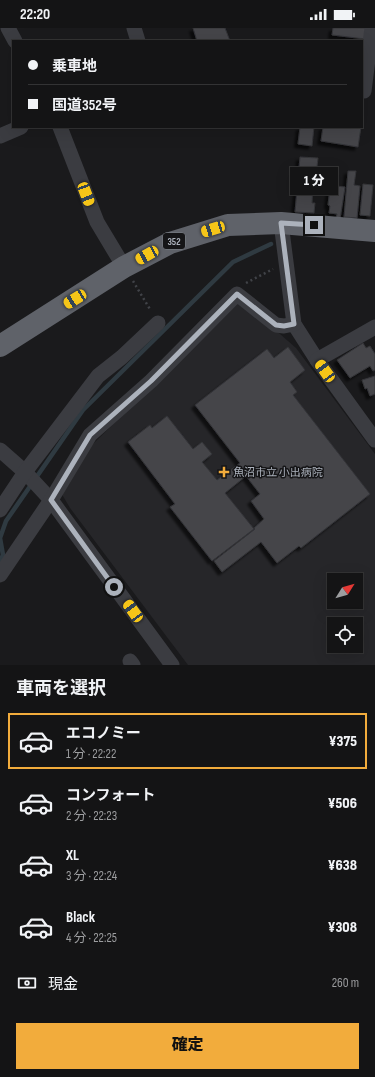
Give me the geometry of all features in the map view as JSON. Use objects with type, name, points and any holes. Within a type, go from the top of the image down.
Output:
[{"type":"highway","name":"352","points":[[0,346],[124,267],[170,242],[228,225],[281,223],[375,231]]},
{"type":"street","points":[[8,28],[14,40]]},
{"type":"street","points":[[134,28],[138,40]]},
{"type":"street","points":[[367,91],[372,28]]},
{"type":"street","points":[[0,136],[19,128]]},
{"type":"street","points":[[60,128],[96,222],[124,267]]},
{"type":"street","points":[[281,223],[294,324],[316,360],[375,440]]},
{"type":"street","points":[[0,575],[51,500],[90,435],[151,381],[237,294],[276,325],[284,326],[294,324]]},
{"type":"street","points":[[0,510],[30,477],[98,376],[122,357],[158,323]]},
{"type":"street","points":[[316,360],[375,327]]},
{"type":"street","points":[[0,450],[30,477],[51,500],[172,665]]},
{"type":"path","points":[[237,294],[247,282],[286,263]]},
{"type":"path","points":[[124,267],[158,323]]},
{"type":"shaded area","name":"魚沼市立 小出病院","points":[[240,299],[296,348],[375,454],[375,665],[188,665],[70,508],[60,491],[91,446]]},
{"type":"building","points":[[193,28],[225,28],[230,40],[197,40]]},
{"type":"building","points":[[333,28],[366,28],[365,39],[332,35]]},
{"type":"building","points":[[300,128],[314,128],[312,146],[298,144]]},
{"type":"building","points":[[323,128],[361,128],[358,147],[321,141]]},
{"type":"building","points":[[300,157],[318,158],[317,167],[309,167],[307,187],[313,187],[312,203],[315,203],[314,213],[295,212]]},
{"type":"building","points":[[348,171],[356,171],[354,185],[360,186],[357,218],[344,217]]},
{"type":"building","points":[[331,180],[337,181],[336,186],[345,187],[340,219],[336,218],[337,214],[329,213],[330,206],[328,205]]},
{"type":"building","points":[[363,184],[373,185],[370,216],[360,215]]},
{"type":"building","points":[[363,343],[366,348],[370,346],[375,354],[375,370],[373,371],[370,366],[350,378],[337,360]]},
{"type":"building","points":[[288,347],[305,370],[290,382],[297,392],[293,395],[370,494],[301,548],[299,546],[277,563],[261,542],[222,572],[214,561],[255,529],[254,528],[264,519],[251,501],[260,494],[246,476],[225,493],[254,529],[212,561],[170,507],[175,504],[128,442],[150,425],[152,428],[167,416],[193,449],[202,442],[212,454],[202,462],[217,480],[240,463],[195,405],[267,349],[274,358]]},
{"type":"building","points":[[375,376],[375,394],[370,396],[367,388],[365,389],[362,380]]},
{"type":"waterway","points":[[0,561],[3,555],[0,538],[6,521],[83,410],[233,262],[271,244]]},
{"type":"place","name":"魚沼市立 小出病院","points":[[224,472]]},
{"type":"route","points":[[114,587],[51,500],[90,435],[151,381],[237,294],[276,325],[284,326],[294,324],[281,223],[314,225]]}]
